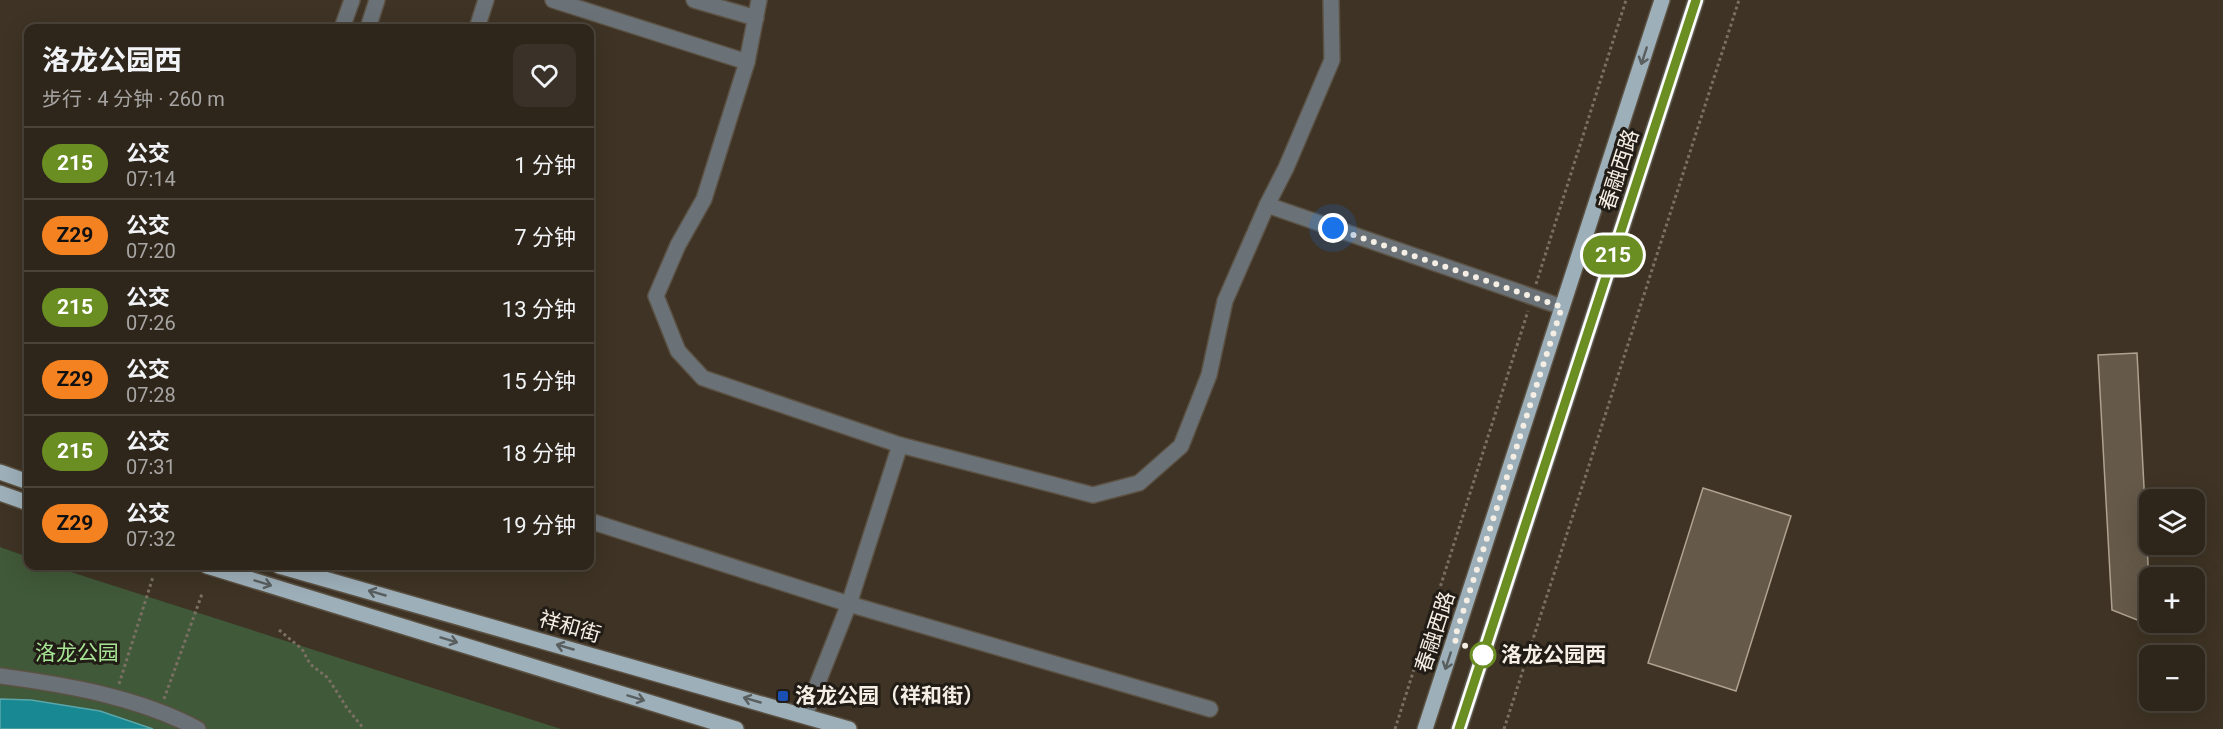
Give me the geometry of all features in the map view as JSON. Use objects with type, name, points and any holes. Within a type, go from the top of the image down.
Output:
[{"type":"main road","name":"春融西路","points":[[1425,729],[1662,0]]},
{"type":"main road","name":"春融西路","points":[[1459,729],[1696,0]]},
{"type":"main road","points":[[0,472],[24,481]]},
{"type":"main road","points":[[0,493],[24,502]]},
{"type":"main road","points":[[220,570],[736,729]]},
{"type":"main road","name":"祥和街","points":[[293,570],[849,729]]},
{"type":"street","points":[[343,24],[351,0]]},
{"type":"street","points":[[369,24],[377,0]]},
{"type":"street","points":[[478,24],[486,0]]},
{"type":"street","points":[[553,0],[747,62]]},
{"type":"street","points":[[694,0],[756,18]]},
{"type":"street","points":[[759,0],[747,62],[704,199],[678,245],[656,296],[678,351],[703,378],[900,445],[1093,495],[1139,483],[1181,446],[1209,375],[1225,301],[1332,60],[1331,0]]},
{"type":"street","points":[[1266,205],[1562,307]]},
{"type":"street","points":[[805,716],[849,604],[900,445]]},
{"type":"street","points":[[594,522],[849,604],[1210,709]]},
{"type":"street","points":[[0,676],[44,682],[115,698],[180,719],[198,729]]},
{"type":"path","points":[[1395,729],[1626,0]]},
{"type":"path","points":[[1504,729],[1739,0]]},
{"type":"path","points":[[124,668],[153,577]]},
{"type":"path","points":[[170,682],[202,594]]},
{"type":"path","points":[[279,630],[302,650],[310,664],[328,678],[364,729]]},
{"type":"green space","name":"洛龙公园","points":[[0,547],[24,556],[24,570],[64,570],[561,729],[0,729]]},
{"type":"water","points":[[0,699],[31,700],[100,711],[153,729],[0,729]]},
{"type":"building","points":[[2137,353],[2144,489],[2139,489],[2139,555],[2148,555],[2148,567],[2139,567],[2139,621],[2112,610],[2098,355]]},
{"type":"building","points":[[1703,488],[1791,516],[1736,691],[1648,663]]},
{"type":"bus line","name":"215","points":[[1459,729],[1696,0]]},
{"type":"place","name":"洛龙公园西","points":[[1483,655]]},
{"type":"place","name":"洛龙公园（祥和街）","points":[[783,696]]},
{"type":"route","points":[[1333,228],[1562,307],[1454,640],[1483,655]]}]
